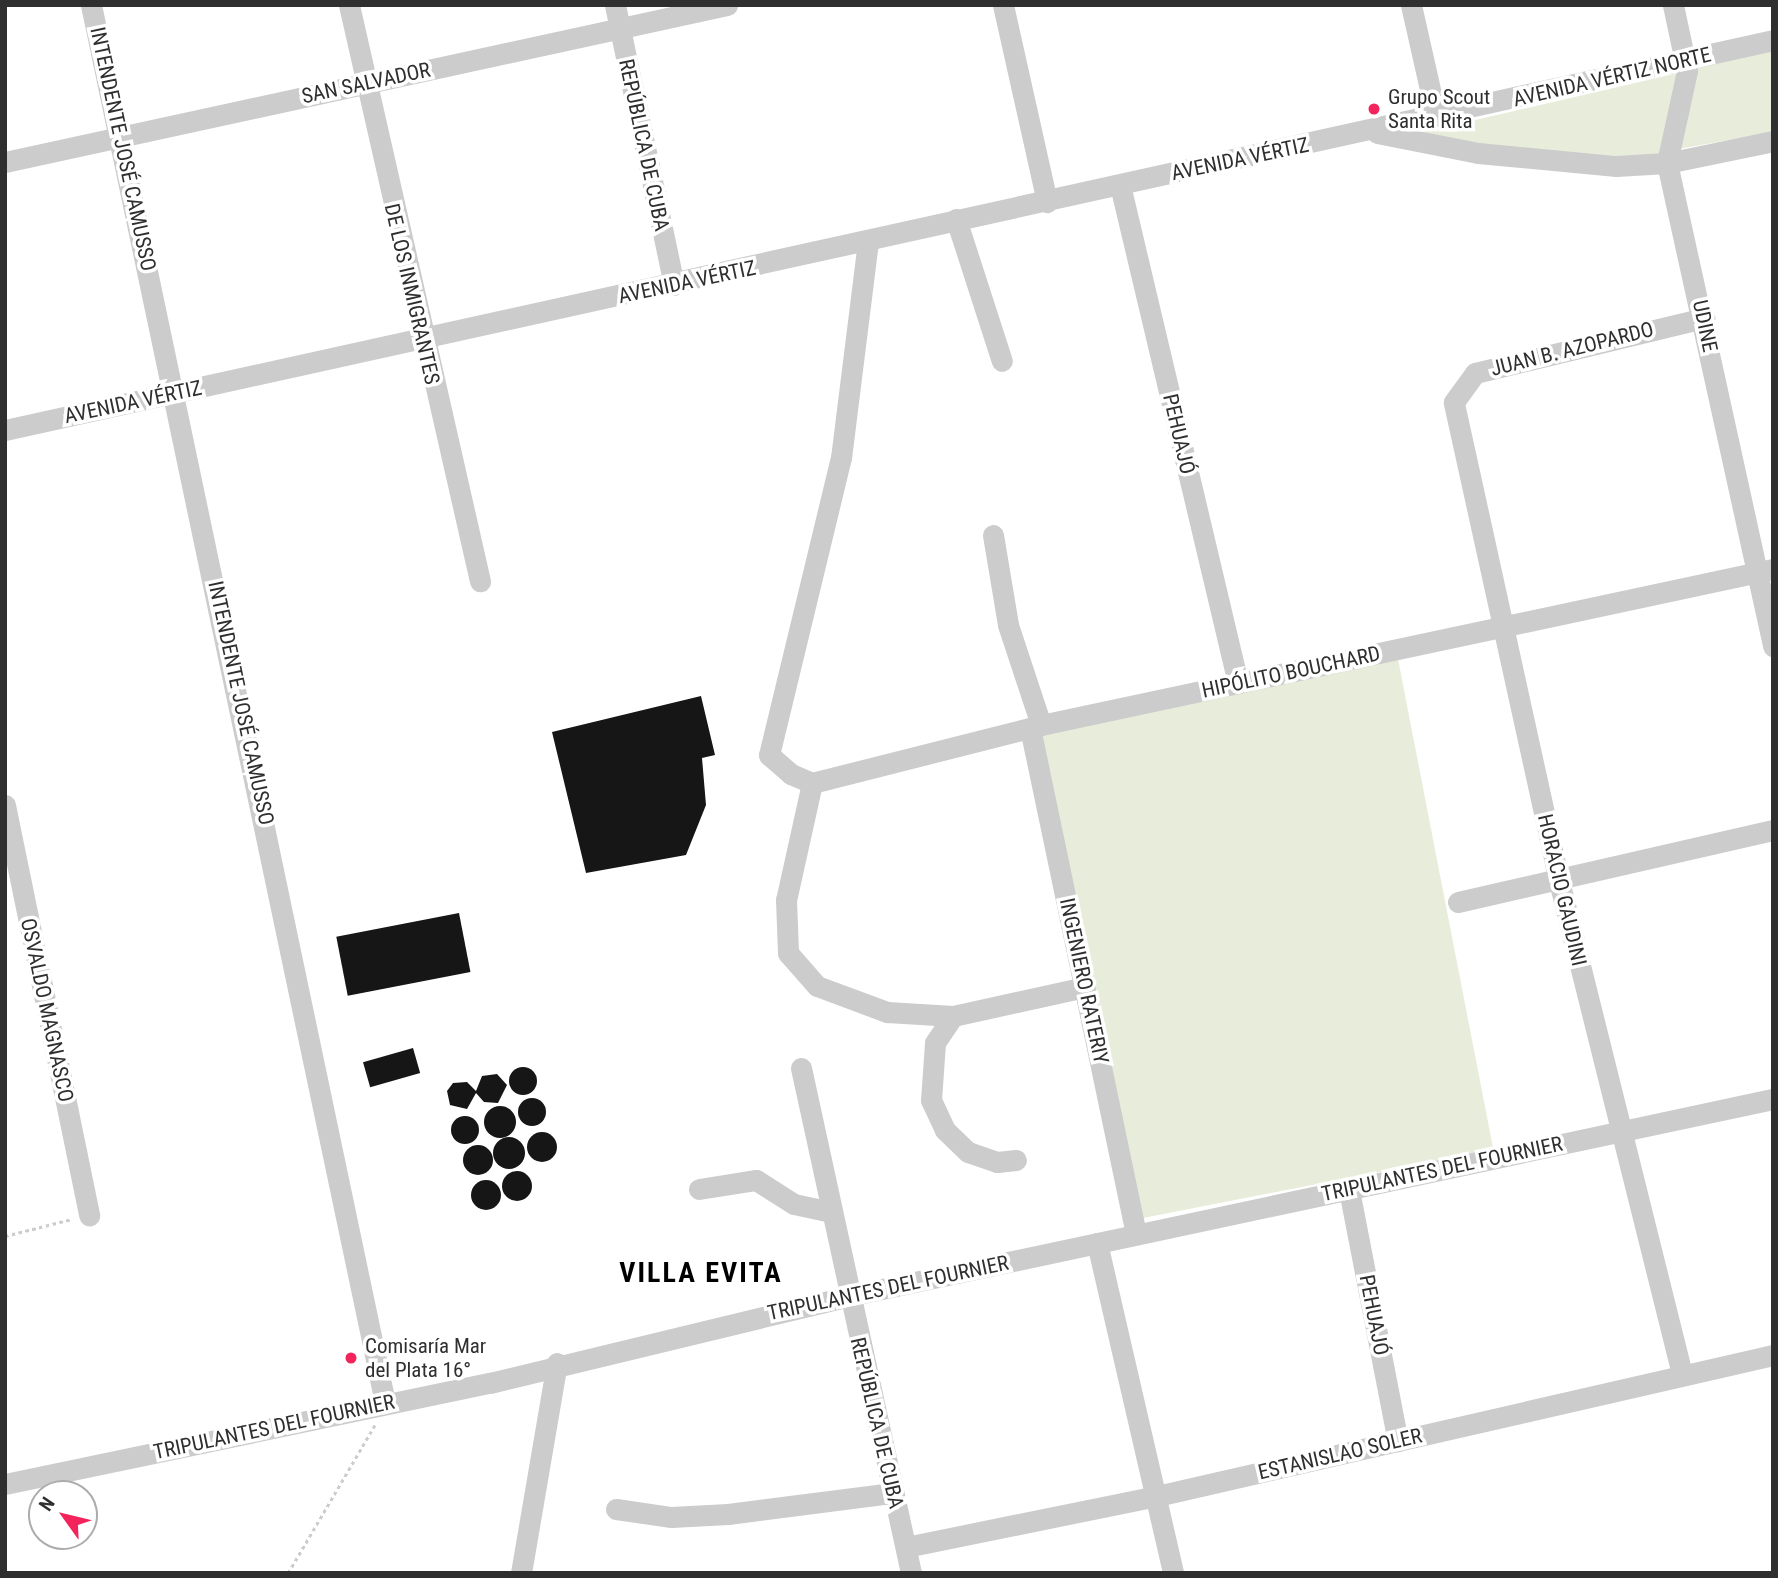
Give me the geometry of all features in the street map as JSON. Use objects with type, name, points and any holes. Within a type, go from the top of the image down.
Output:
[{"type":"street","name":"INTENDENTE JOSÉ CAMUSSO","points":[[91,5],[177,393],[385,1402]]},
{"type":"street","name":"DE LOS INMIGRANTES","points":[[349,5],[421,340],[480,581]]},
{"type":"street","name":"REPÚBLICA DE CUBA","points":[[615,5],[674,285]]},
{"type":"street","name":"SAN SALVADOR","points":[[5,162],[619,26],[727,5]]},
{"type":"street","points":[[1003,5],[1047,202]]},
{"type":"street","points":[[1411,5],[1436,116]]},
{"type":"street","name":"UDINE","points":[[1673,5],[1685,61],[1682,107],[1667,163],[1765,570],[1773,647]]},
{"type":"street","name":"AVENIDA VÉRTIZ NORTE","points":[[1368,131],[1773,40]]},
{"type":"street","points":[[1368,131],[1520,158],[1616,166],[1667,163],[1773,141]]},
{"type":"street","name":"AVENIDA VÉRTIZ","points":[[5,430],[868,242],[956,219],[1047,202],[1368,131]]},
{"type":"street","name":"PEHUAJÓ","points":[[1120,185],[1238,683]]},
{"type":"street","points":[[956,219],[1002,360]]},
{"type":"street","points":[[868,242],[841,458],[769,754],[791,774],[812,783],[789,870],[788,953],[817,986],[857,1005],[953,1016],[1085,987]]},
{"type":"street","name":"JUAN B. AZOPARDO","points":[[1454,402],[1475,373],[1704,318]]},
{"type":"street","name":"HORACIO GAUDINI","points":[[1454,402],[1559,881],[1618,1131],[1682,1374]]},
{"type":"street","name":"INGENIERO RATERIY","points":[[993,535],[1008,625],[1036,727],[1085,987],[1136,1234]]},
{"type":"street","name":"HIPÓLITO BOUCHARD","points":[[812,783],[1036,727],[1765,570]]},
{"type":"street","name":"OSVALDO MAGNASCO","points":[[5,805],[89,1215]]},
{"type":"street","points":[[1458,902],[1773,830]]},
{"type":"street","points":[[953,1016],[934,1043],[931,1100],[945,1130],[968,1152],[997,1162],[1016,1160]]},
{"type":"street","name":"REPÚBLICA DE CUBA","points":[[801,1068],[891,1493],[911,1573]]},
{"type":"street","name":"TRIPULANTES DEL FOURNIER","points":[[5,1484],[385,1402],[490,1383],[557,1363],[849,1296],[1773,1099]]},
{"type":"street","points":[[699,1189],[756,1180],[794,1204],[831,1212]]},
{"type":"street","name":"PEHUAJÓ","points":[[1349,1190],[1398,1440]]},
{"type":"street","points":[[1097,1243],[1173,1573]]},
{"type":"street","name":"ESTANISLAO SOLER","points":[[906,1547],[1157,1496],[1773,1355]]},
{"type":"street","points":[[521,1573],[557,1363]]},
{"type":"street","points":[[616,1509],[671,1517],[728,1514],[891,1493]]},
{"type":"path","points":[[5,1236],[89,1215]]},
{"type":"path","points":[[288,1573],[361,1457],[385,1402]]},
{"type":"green space","points":[[1773,51],[1773,132],[1679,149],[1695,67]]},
{"type":"green space","points":[[1678,73],[1665,154],[1631,158],[1489,146],[1423,132]]},
{"type":"green space","points":[[1398,659],[1493,1150],[1134,1220],[1039,729]]},
{"type":"building","points":[[701,696],[715,755],[702,758],[706,805],[686,855],[586,873],[552,732]]},
{"type":"building","points":[[459,913],[470,972],[348,996],[336,937]]},
{"type":"building","points":[[413,1048],[420,1073],[370,1087],[363,1062]]},
{"type":"building","points":[[523,1067],[533,1071],[537,1081],[533,1091],[523,1095],[513,1091],[509,1081],[513,1071]]},
{"type":"building","points":[[497,1074],[507,1085],[498,1103],[484,1102],[476,1093],[467,1109],[450,1105],[447,1091],[453,1083],[467,1082],[476,1091],[482,1076]]},
{"type":"building","points":[[532,1098],[542,1102],[546,1112],[542,1122],[532,1126],[522,1122],[518,1112],[522,1102]]},
{"type":"building","points":[[500,1106],[511,1111],[516,1122],[511,1133],[500,1138],[489,1133],[484,1122],[489,1111]]},
{"type":"building","points":[[465,1116],[475,1120],[479,1130],[475,1140],[465,1144],[455,1140],[451,1130],[455,1120]]},
{"type":"building","points":[[542,1132],[553,1136],[557,1147],[553,1158],[542,1162],[531,1158],[527,1147],[531,1136]]},
{"type":"building","points":[[509,1137],[520,1142],[525,1153],[520,1164],[509,1169],[498,1164],[493,1153],[498,1142]]},
{"type":"building","points":[[478,1145],[489,1149],[493,1160],[489,1171],[478,1175],[467,1171],[463,1160],[467,1149]]},
{"type":"building","points":[[517,1171],[528,1175],[532,1186],[528,1197],[517,1201],[506,1197],[502,1186],[506,1175]]},
{"type":"building","points":[[486,1180],[497,1184],[501,1195],[497,1206],[486,1210],[475,1206],[471,1195],[475,1184]]},
{"type":"place","name":"Grupo Scout Santa Rita","points":[[1374,109]]},
{"type":"place","name":"Comisaría Mar del Plata 16°","points":[[351,1358]]},
{"type":"district","name":"VILLA EVITA","points":[[701,1273]]}]
